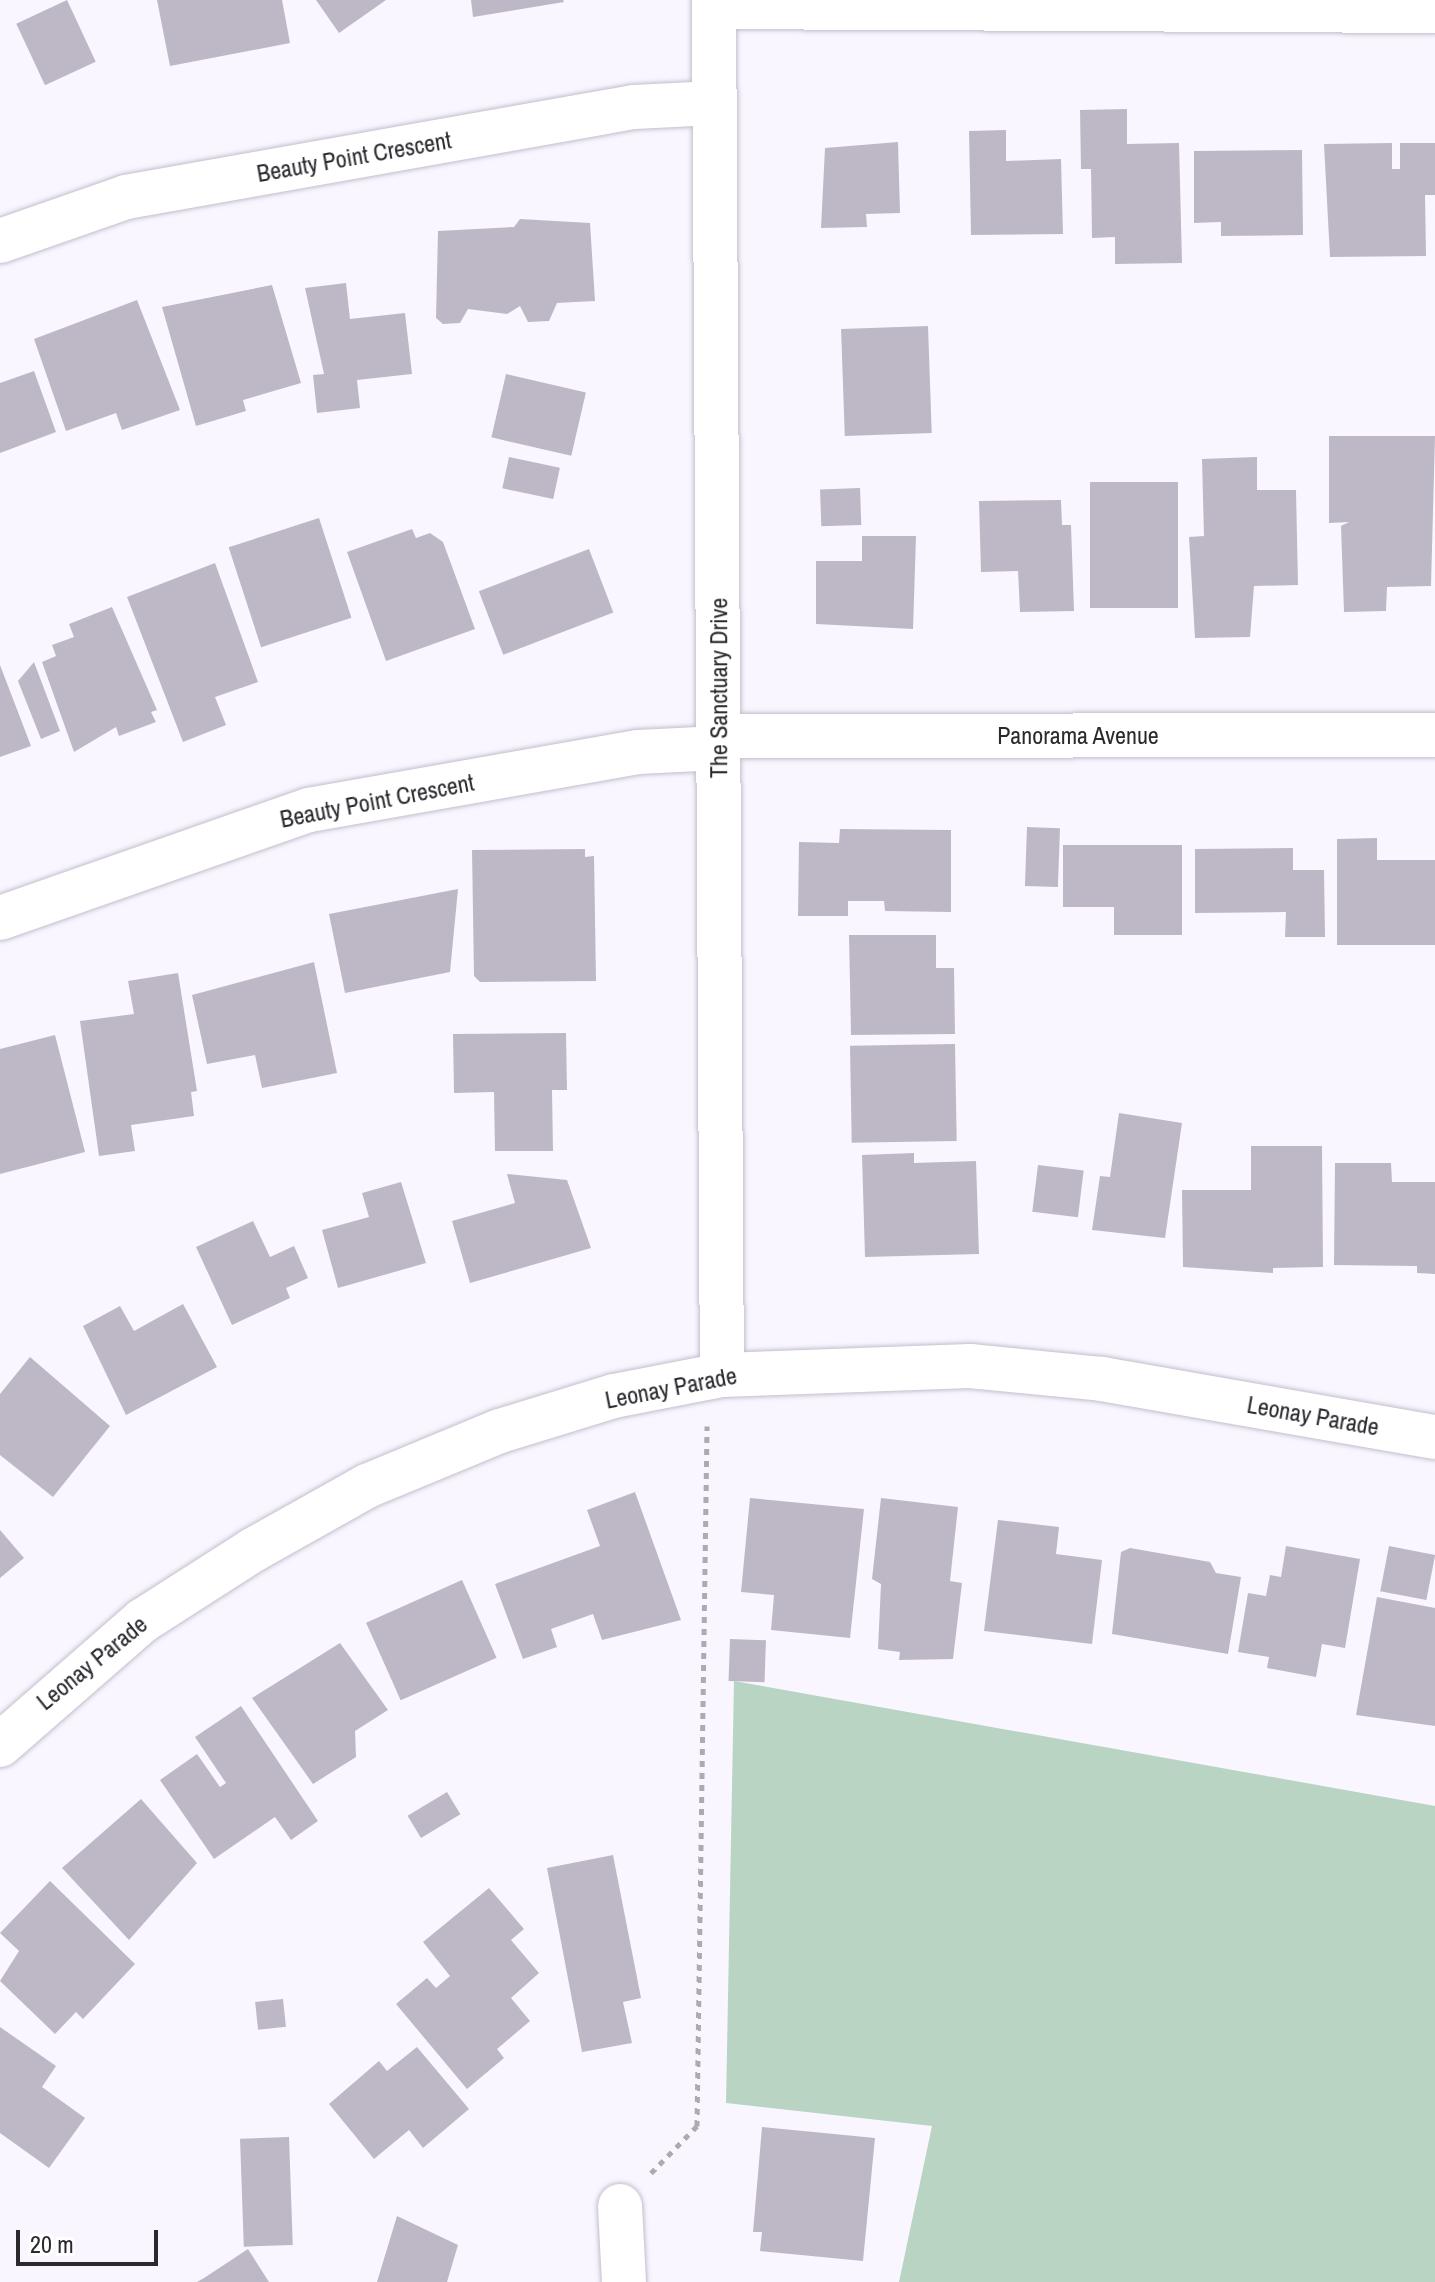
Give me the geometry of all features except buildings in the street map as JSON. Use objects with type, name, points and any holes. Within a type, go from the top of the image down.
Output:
[{"type":"street","points":[[714,4],[1435,11]]},
{"type":"street","name":"The Sanctuary Drive","points":[[714,4],[722,1375]]},
{"type":"street","name":"Beauty Point Crescent","points":[[0,241],[126,197],[634,107],[714,103]]},
{"type":"street","name":"Panorama Avenue","points":[[720,742],[1435,735]]},
{"type":"street","name":"Beauty Point Crescent","points":[[0,918],[309,810],[638,752],[720,742]]},
{"type":"street","name":"Leonay Parade","points":[[0,1745],[142,1621],[367,1486],[500,1431],[614,1396],[722,1375],[894,1366],[1038,1371],[1435,1437]]},
{"type":"street","points":[[620,2206],[624,2282]]},
{"type":"path","points":[[620,2206],[697,2126],[705,1435],[722,1375]]},
{"type":"green space","points":[[734,1681],[1435,1806],[1435,2282],[899,2282],[932,2126],[726,2103]]}]
